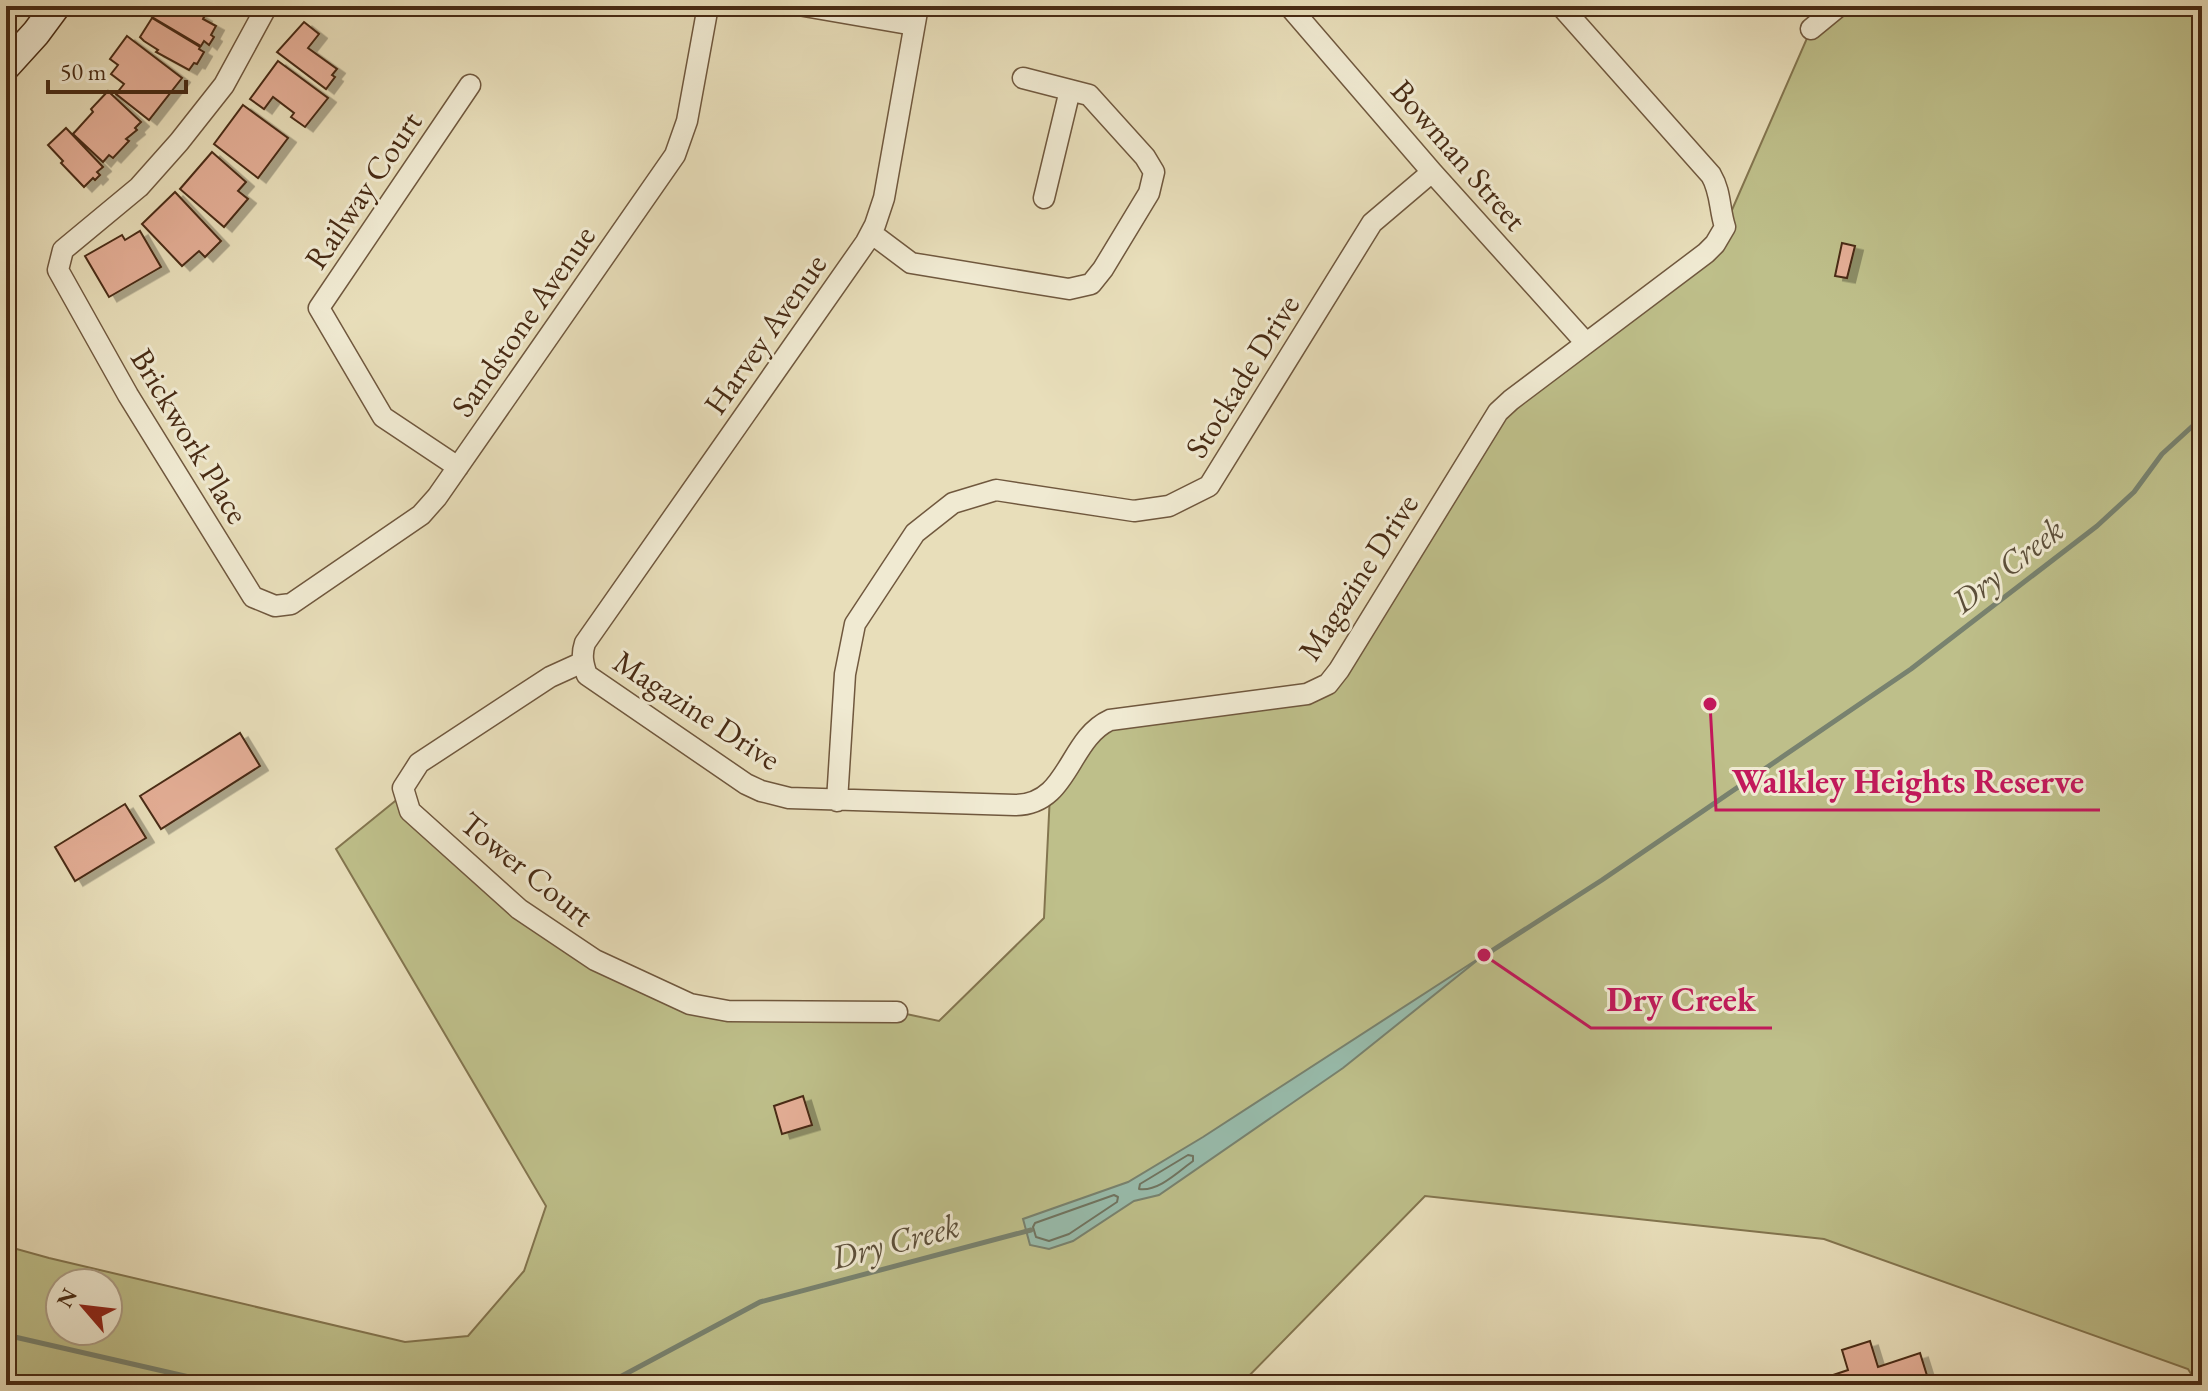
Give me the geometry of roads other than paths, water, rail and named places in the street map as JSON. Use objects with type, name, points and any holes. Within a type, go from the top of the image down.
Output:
[{"type":"main road","points":[[6,66],[56,6]]},
{"type":"street","name":"Brickwork Place","points":[[267,6],[224,85],[179,142],[139,187],[63,250],[58,270],[128,395],[253,597],[275,606],[291,604]]},
{"type":"street","name":"Sandstone Avenue","points":[[291,604],[421,515],[458,467],[675,155],[687,121],[708,6]]},
{"type":"street","points":[[804,6],[916,16]]},
{"type":"street","name":"Bowman Street","points":[[1289,6],[1432,172],[1586,343]]},
{"type":"street","name":"Magazine Drive","points":[[583,662],[587,675],[746,784],[789,798],[837,801],[1033,804],[1050,794],[1093,731],[1110,720],[1307,694],[1328,684],[1498,412],[1706,253],[1725,227],[1719,190],[1711,175],[1561,6]]},
{"type":"street","points":[[1811,29],[1839,6]]},
{"type":"street","name":"Harvey Avenue","points":[[583,662],[585,643],[871,233],[884,198],[916,16]]},
{"type":"street","points":[[871,233],[911,263],[1069,289],[1091,284],[1149,193],[1154,172],[1145,157],[1089,95],[1023,78]]},
{"type":"street","name":"Railway Court","points":[[458,467],[383,417],[319,308],[470,85]]},
{"type":"street","points":[[1044,198],[1070,90]]},
{"type":"street","name":"Stockade Drive","points":[[837,801],[845,674],[855,624],[915,533],[953,503],[996,490],[1134,511],[1169,506],[1209,486],[1372,223],[1432,172]]},
{"type":"street","name":"Tower Court","points":[[583,662],[550,677],[419,763],[403,788],[410,811],[519,909],[595,960],[690,1004],[728,1011],[897,1012]]},
{"type":"water","points":[[1484,955],[1343,1068],[1159,1195],[1134,1201],[1073,1241],[1049,1249],[1030,1245],[1023,1219],[1128,1182]]},
{"type":"waterway","name":"Dry Creek","points":[[1479,959],[1602,880],[1911,669],[2097,526],[2134,492],[2162,454],[2197,422],[2202,412]]},
{"type":"waterway","name":"Dry Creek","points":[[605,1385],[760,1302],[1031,1230]]},
{"type":"waterway","name":"Dry Creek","points":[[6,1335],[224,1385]]},
{"type":"place","name":"Walkley Heights Reserve","points":[[1710,704]]},
{"type":"place","name":"Dry Creek","points":[[1484,955]]}]
